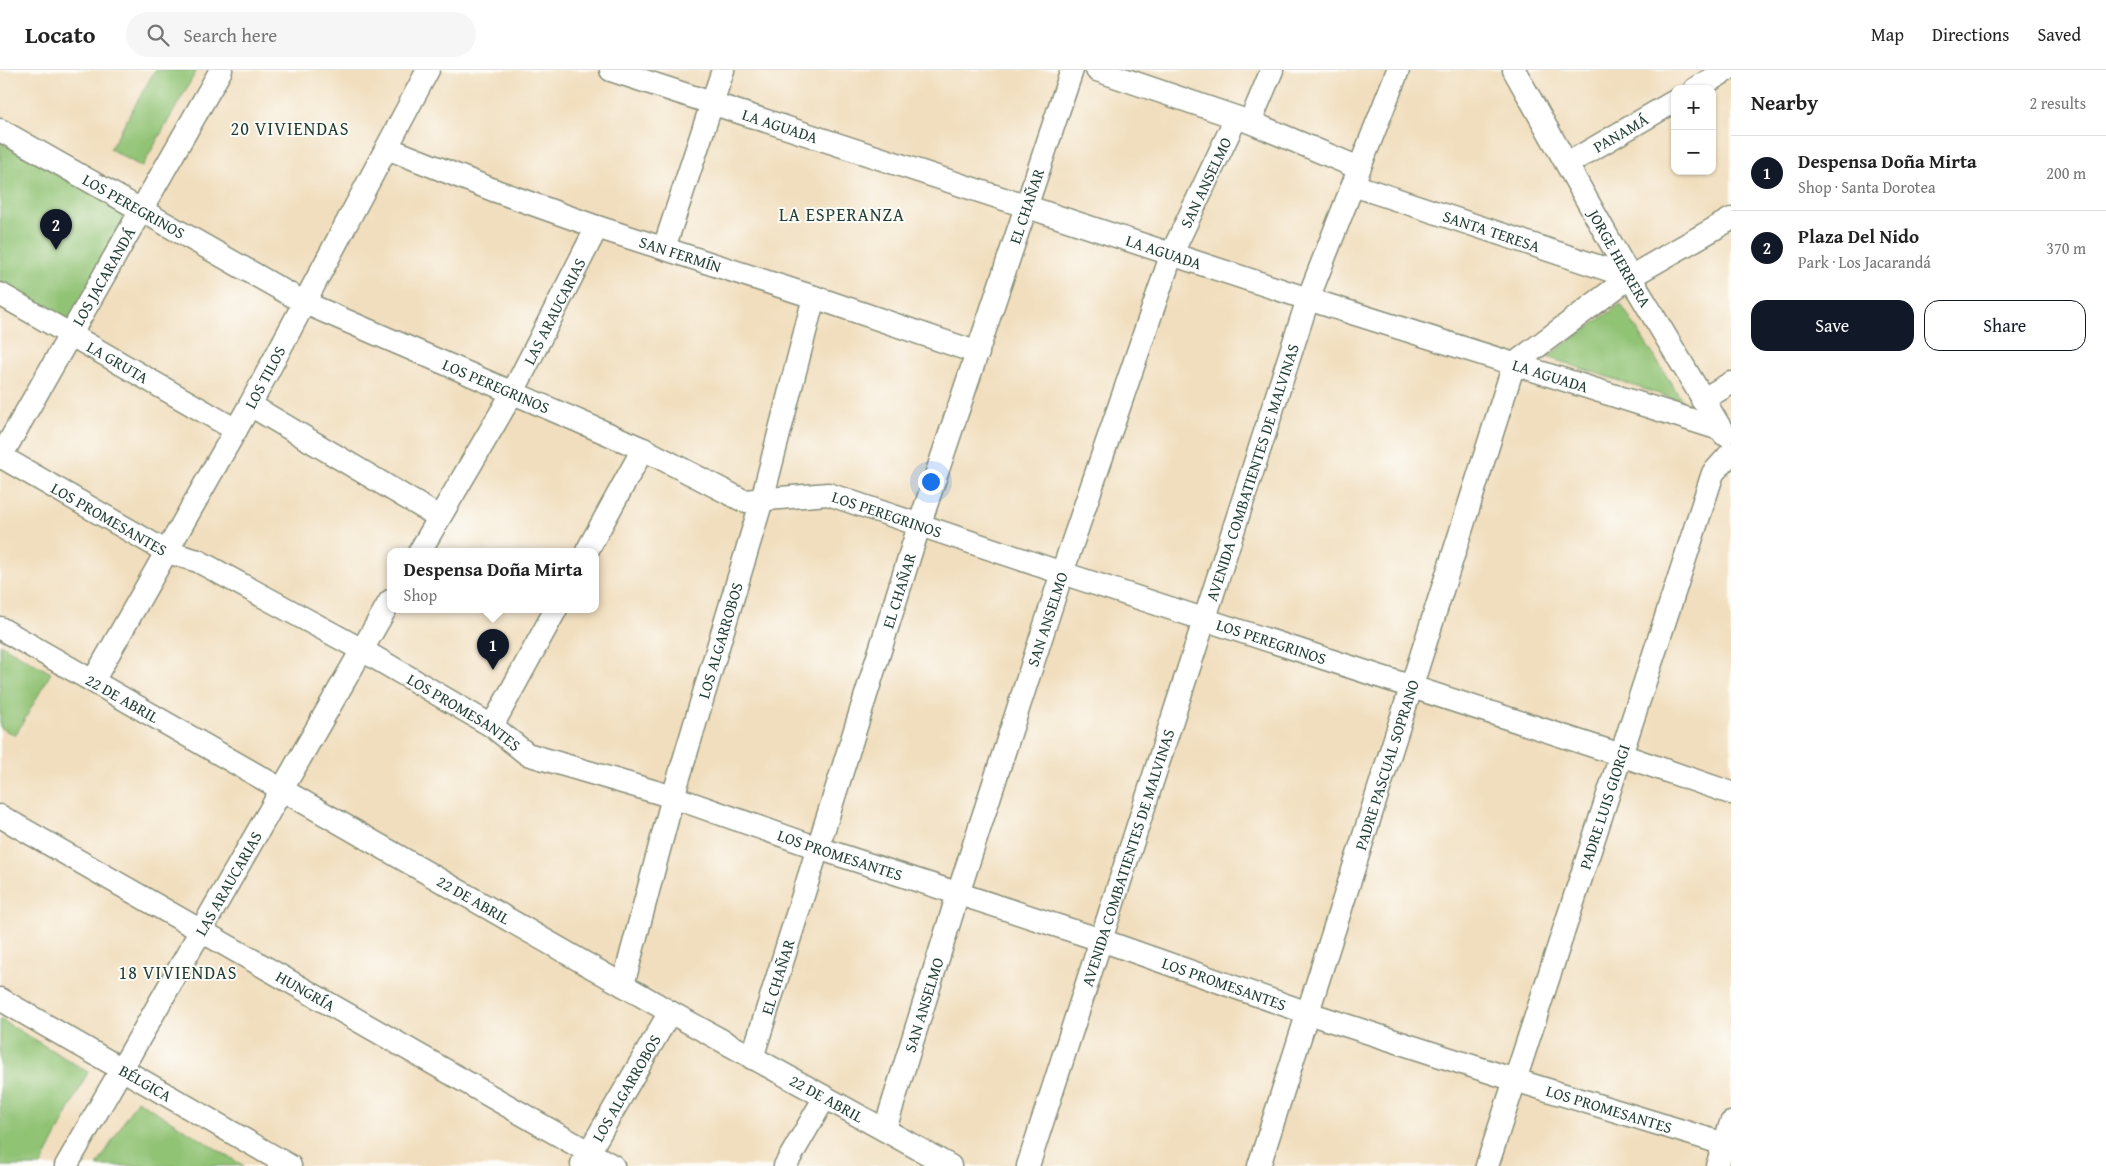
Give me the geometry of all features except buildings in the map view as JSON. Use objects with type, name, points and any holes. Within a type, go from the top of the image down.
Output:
[{"type":"street","name":"LOS JACARANDÁ","points":[[0,457],[221,70]]},
{"type":"street","name":"LOS TILOS","points":[[93,681],[250,405],[428,70]]},
{"type":"street","name":"LA AGUADA","points":[[611,70],[1308,299],[1514,364],[1726,437]]},
{"type":"street","points":[[664,248],[723,70]]},
{"type":"street","name":"EL CHAÑAR","points":[[752,1058],[919,526],[1072,70]]},
{"type":"street","name":"SANTA TERESA","points":[[1097,70],[1243,120],[1356,176],[1630,278]]},
{"type":"street","name":"SAN ANSELMO","points":[[884,1130],[1062,574],[1172,253],[1272,70]]},
{"type":"street","name":"AVENIDA COMBATIENTES DE MALVINAS","points":[[1028,1166],[1308,299],[1398,70]]},
{"type":"street","name":"JORGE HERRERA","points":[[1514,70],[1630,278],[1726,437]]},
{"type":"street","points":[[1702,85],[1727,70]]},
{"type":"street","name":"PANAMÁ","points":[[1567,164],[1671,103]]},
{"type":"street","name":"LOS PEREGRINOS","points":[[0,130],[305,303],[643,449],[744,501],[828,494],[1062,574],[1205,618],[1413,686],[1731,793]]},
{"type":"street","name":"SAN FERMÍN","points":[[387,148],[496,191],[597,227],[814,297],[978,353]]},
{"type":"street","points":[[1514,364],[1630,278],[1731,219]]},
{"type":"street","name":"LAS ARAUCARIAS","points":[[422,548],[513,392],[597,227]]},
{"type":"street","name":"LA GRUTA","points":[[0,294],[236,430]]},
{"type":"street","name":"LOS ALGARROBOS","points":[[623,985],[672,797],[762,500],[814,297]]},
{"type":"street","name":"PADRE PASCUAL SOPRANO","points":[[1258,1166],[1413,686],[1514,364]]},
{"type":"street","points":[[1702,400],[1731,383]]},
{"type":"street","points":[[250,405],[440,517]]},
{"type":"street","points":[[589,548],[643,449]]},
{"type":"street","name":"PADRE LUIS GIORGI","points":[[1487,1166],[1713,472],[1731,453]]},
{"type":"street","name":"LOS PROMESANTES","points":[[0,457],[167,552],[198,561],[362,650],[492,726],[527,754],[672,797],[818,848],[1100,940],[1308,1013],[1515,1080],[1729,1138]]},
{"type":"street","name":"LAS ARAUCARIAS","points":[[66,1166],[387,606]]},
{"type":"street","points":[[492,726],[554,613]]},
{"type":"street","name":"22 DE ABRIL","points":[[0,628],[670,1012],[950,1166]]},
{"type":"street","name":"HUNGRÍA","points":[[0,816],[201,930],[585,1159],[613,1166]]},
{"type":"street","name":"BÉLGICA","points":[[0,999],[290,1166]]},
{"type":"street","name":"LOS ALGARROBOS","points":[[585,1159],[670,1012]]},
{"type":"street","points":[[785,1166],[825,1097]]},
{"type":"street","points":[[1717,1166],[1729,1138]]},
{"type":"green space","points":[[155,70],[197,70],[142,167],[110,149]]},
{"type":"green space","points":[[0,142],[131,215],[71,324],[0,285]]},
{"type":"green space","points":[[1621,304],[1683,402],[1547,357]]},
{"type":"green space","points":[[0,644],[51,673],[15,736],[0,727]]},
{"type":"green space","points":[[0,1019],[88,1072],[41,1166],[0,1166]]},
{"type":"green space","points":[[137,1100],[244,1166],[97,1166]]},
{"type":"place","name":"Plaza Del Nido","points":[[56,250]]},
{"type":"place","name":"Despensa Doña Mirta","points":[[493,670]]},
{"type":"district","name":"20 VIVIENDAS","points":[[290,129]]},
{"type":"district","name":"LA ESPERANZA","points":[[842,215]]},
{"type":"district","name":"18 VIVIENDAS","points":[[178,973]]}]
